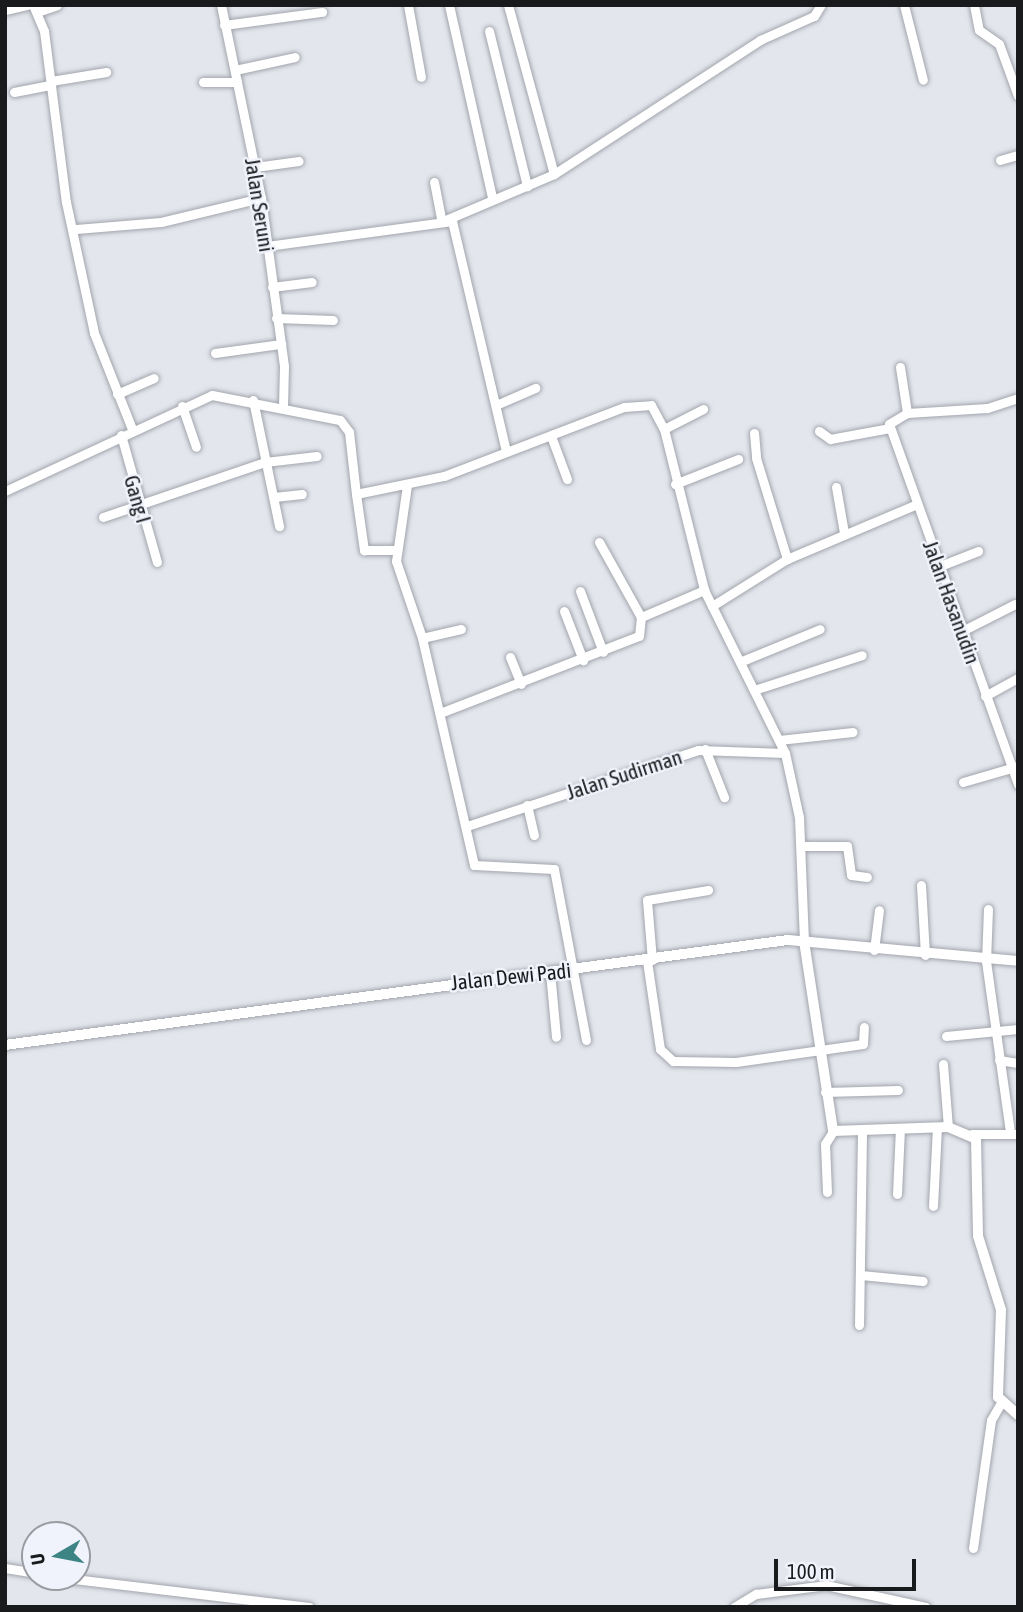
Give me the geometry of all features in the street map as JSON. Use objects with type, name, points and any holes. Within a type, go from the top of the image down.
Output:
[{"type":"street","points":[[5,10],[27,5]]},
{"type":"street","points":[[57,5],[37,8],[51,83],[66,202],[76,229],[94,333],[132,429]]},
{"type":"street","name":"Jalan Seruni","points":[[221,5],[261,198],[281,344],[283,407]]},
{"type":"street","points":[[408,5],[421,77]]},
{"type":"street","points":[[449,5],[492,197]]},
{"type":"street","points":[[508,5],[554,174]]},
{"type":"street","points":[[267,246],[444,218],[492,197],[527,186],[554,174],[821,5]]},
{"type":"street","points":[[904,5],[923,80]]},
{"type":"street","points":[[974,5],[979,30],[999,44],[1018,96]]},
{"type":"street","points":[[224,25],[322,12]]},
{"type":"street","points":[[489,31],[527,186]]},
{"type":"street","points":[[235,70],[295,57]]},
{"type":"street","points":[[14,92],[106,72]]},
{"type":"street","points":[[202,82],[237,82]]},
{"type":"street","points":[[1000,160],[1018,155]]},
{"type":"street","points":[[255,167],[299,161]]},
{"type":"street","points":[[434,182],[444,218],[455,224],[506,451]]},
{"type":"street","points":[[76,229],[161,222],[261,198]]},
{"type":"street","points":[[272,287],[312,282]]},
{"type":"street","points":[[276,317],[333,320]]},
{"type":"street","points":[[215,353],[281,344]]},
{"type":"street","points":[[900,367],[907,413]]},
{"type":"street","points":[[117,394],[154,378]]},
{"type":"street","points":[[496,405],[535,388]]},
{"type":"street","points":[[5,491],[182,406],[212,395],[253,400],[330,417],[347,427],[364,550],[395,550]]},
{"type":"street","points":[[819,431],[830,439],[890,423],[907,413],[986,408],[1018,398]]},
{"type":"street","points":[[253,400],[279,526]]},
{"type":"street","points":[[356,494],[407,485],[642,402],[654,408],[664,429],[675,484],[704,590],[757,689],[785,753],[801,846],[804,941],[818,1051],[833,1131],[825,1144],[827,1192]]},
{"type":"street","points":[[182,406],[196,447]]},
{"type":"street","points":[[664,429],[703,409]]},
{"type":"street","name":"Jalan Hasanudin","points":[[890,423],[915,505],[964,630],[1018,785]]},
{"type":"street","points":[[754,433],[756,458],[787,559]]},
{"type":"street","name":"Gang I","points":[[121,435],[157,562]]},
{"type":"street","points":[[551,436],[567,480]]},
{"type":"street","points":[[103,517],[140,508],[265,462],[317,456]]},
{"type":"street","points":[[675,484],[738,458]]},
{"type":"street","points":[[407,485],[395,550],[404,596],[422,638],[477,868],[554,869],[576,969],[586,1040]]},
{"type":"street","points":[[836,487],[844,533]]},
{"type":"street","points":[[274,497],[302,494]]},
{"type":"street","points":[[712,606],[787,559],[915,505]]},
{"type":"street","points":[[440,713],[521,684],[639,636],[641,617],[599,541]]},
{"type":"street","points":[[940,566],[978,551]]},
{"type":"street","points":[[641,617],[704,590]]},
{"type":"street","points":[[580,592],[603,652]]},
{"type":"street","points":[[964,630],[1015,604]]},
{"type":"street","points":[[564,611],[583,660]]},
{"type":"street","points":[[422,638],[461,629]]},
{"type":"street","points":[[742,661],[820,629]]},
{"type":"street","points":[[757,689],[862,655]]},
{"type":"street","points":[[510,657],[521,684]]},
{"type":"street","points":[[985,696],[1018,678]]},
{"type":"street","points":[[779,740],[853,732]]},
{"type":"street","points":[[705,749],[724,797]]},
{"type":"street","name":"Jalan Sudirman","points":[[467,826],[705,749],[785,753]]},
{"type":"street","points":[[963,782],[1013,767]]},
{"type":"street","points":[[527,805],[534,835]]},
{"type":"street","points":[[801,846],[847,846],[850,875],[867,877]]},
{"type":"street","points":[[921,886],[925,956]]},
{"type":"street","points":[[708,890],[647,900],[650,961],[666,1059],[736,1062],[818,1051],[864,1043],[864,1027]]},
{"type":"street","points":[[833,1131],[862,1133],[942,1128],[972,1134],[1014,1133],[994,1031],[986,961],[988,909]]},
{"type":"street","points":[[874,950],[879,911]]},
{"type":"street","name":"Jalan Dewi Padi","points":[[5,1045],[804,941],[925,956],[1018,961]]},
{"type":"street","points":[[550,972],[556,1037]]},
{"type":"street","points":[[946,1036],[1018,1029]]},
{"type":"street","points":[[999,1060],[1018,1063]]},
{"type":"street","points":[[933,1206],[942,1128],[943,1064]]},
{"type":"street","points":[[825,1092],[898,1090]]},
{"type":"street","points":[[897,1194],[900,1129]]},
{"type":"street","points":[[859,1325],[862,1133]]},
{"type":"street","points":[[972,1134],[978,1145],[978,1236],[1001,1310],[1001,1403],[991,1420],[973,1548]]},
{"type":"street","points":[[861,1275],[923,1281]]},
{"type":"street","points":[[1001,1403],[1018,1415]]},
{"type":"street","points":[[91,1581],[309,1607]]},
{"type":"street","points":[[734,1607],[756,1594],[826,1585],[926,1607]]}]
